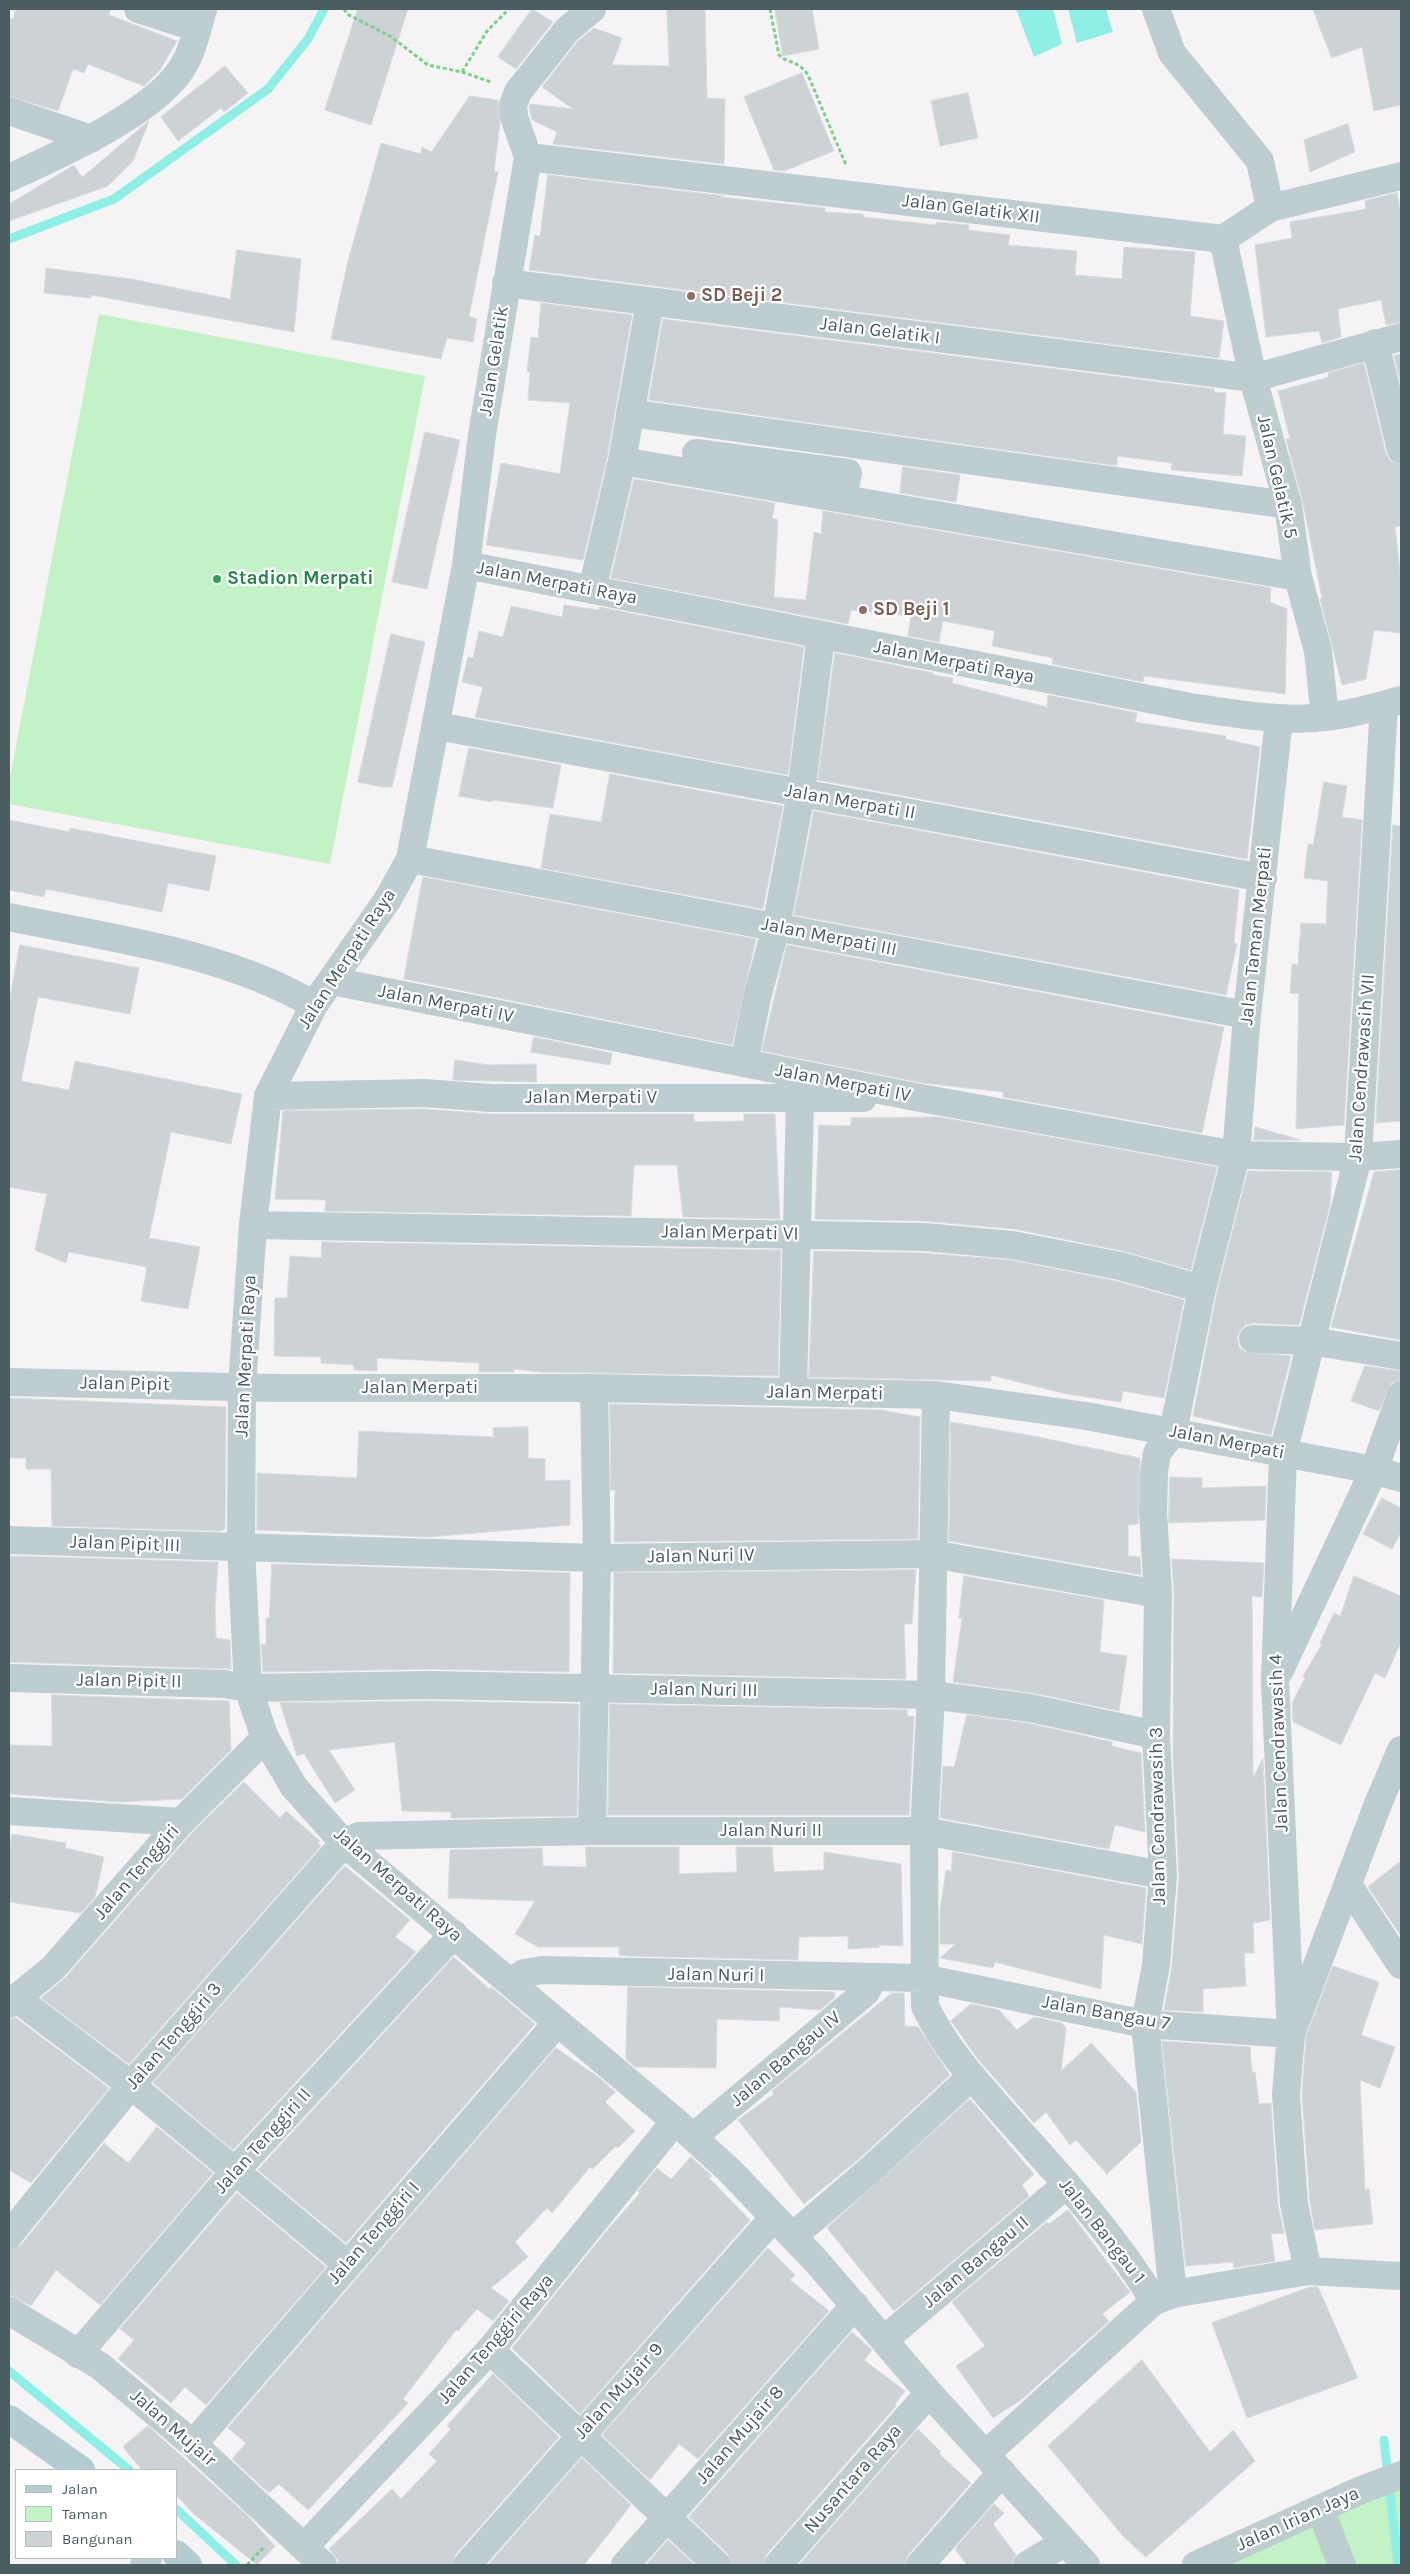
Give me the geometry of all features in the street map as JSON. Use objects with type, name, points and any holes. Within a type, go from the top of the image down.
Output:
[{"type":"main road","points":[[9,2419],[80,2469]]},
{"type":"main road","points":[[178,2556],[188,2565]]},
{"type":"street","points":[[9,178],[91,139],[162,92],[185,63],[200,18],[138,9]]},
{"type":"street","points":[[528,157],[514,117],[513,105],[518,92],[567,30],[592,9]]},
{"type":"street","points":[[1156,9],[1172,53],[1260,161],[1270,208]]},
{"type":"street","points":[[9,111],[91,139]]},
{"type":"street","name":"Jalan Gelatik XII","points":[[528,157],[1223,239]]},
{"type":"street","name":"Jalan Gelatik","points":[[466,565],[482,435],[528,157]]},
{"type":"street","points":[[1223,239],[1270,208],[1401,176]]},
{"type":"street","name":"Jalan Gelatik 5","points":[[1223,239],[1253,378],[1288,504],[1298,577],[1318,651],[1325,717]]},
{"type":"street","name":"Jalan Gelatik I","points":[[506,283],[1253,378]]},
{"type":"street","points":[[592,590],[622,461],[650,302]]},
{"type":"street","points":[[1253,378],[1375,343],[1401,338]]},
{"type":"street","points":[[1375,343],[1401,450]]},
{"type":"street","points":[[630,413],[1288,504]]},
{"type":"street","points":[[696,453],[848,473],[843,499]]},
{"type":"street","points":[[622,461],[1298,577]]},
{"type":"street","name":"Jalan Merpati Raya","points":[[1086,2565],[929,2393],[855,2305],[793,2236],[684,2129],[344,1843],[294,1787],[265,1738],[248,1688],[241,1548],[242,1386],[253,1225],[268,1096],[314,1004],[388,899],[410,859],[437,726],[466,565],[1195,708],[1279,718],[1325,717],[1393,702]]},
{"type":"street","points":[[744,1063],[776,927],[800,793],[822,636]]},
{"type":"street","name":"Jalan Cendrawasih VII","points":[[1283,1453],[1358,1157],[1393,702]]},
{"type":"street","name":"Jalan Taman Merpati","points":[[1173,1432],[1202,1289],[1236,1155],[1247,1015],[1279,718]]},
{"type":"street","name":"Jalan Merpati II","points":[[437,726],[1263,878]]},
{"type":"street","name":"Jalan Merpati III","points":[[410,859],[1247,1015]]},
{"type":"street","points":[[9,917],[214,961],[292,991],[314,1004]]},
{"type":"street","name":"Jalan Merpati IV","points":[[332,981],[915,1097],[1236,1155],[1358,1157],[1401,1154]]},
{"type":"street","name":"Jalan Merpati V","points":[[268,1096],[424,1093],[491,1098],[800,1099],[915,1097]]},
{"type":"street","points":[[793,1392],[800,1099]]},
{"type":"street","name":"Jalan Merpati VI","points":[[253,1225],[924,1237],[1012,1245],[1120,1266],[1202,1289]]},
{"type":"street","points":[[1254,1339],[1311,1341],[1401,1356]]},
{"type":"street","name":"Jalan Pipit","points":[[9,1382],[242,1386]]},
{"type":"street","name":"Jalan Merpati","points":[[242,1386],[594,1388],[936,1396],[1086,1416],[1374,1470],[1401,1478]]},
{"type":"street","points":[[592,1831],[597,1558],[594,1388]]},
{"type":"street","points":[[1275,1681],[1374,1470],[1401,1395]]},
{"type":"street","name":"Jalan Bangau 1","points":[[920,2565],[994,2463],[1164,2298],[972,2076],[937,2031],[925,2006],[924,1831],[931,1695],[936,1396]]},
{"type":"street","name":"Jalan Cendrawasih 3","points":[[1164,2298],[1145,2024],[1156,1965],[1163,1875],[1156,1735],[1158,1594],[1153,1512],[1154,1472],[1157,1453],[1173,1432]]},
{"type":"street","name":"Jalan Cendrawasih 4","points":[[1283,1453],[1275,1681],[1291,2034]]},
{"type":"street","name":"Jalan Pipit III","points":[[9,1540],[241,1548]]},
{"type":"street","name":"Jalan Nuri IV","points":[[241,1548],[597,1558],[932,1554],[1158,1594]]},
{"type":"street","name":"Jalan Pipit II","points":[[9,1678],[224,1684],[248,1688]]},
{"type":"street","name":"Jalan Nuri III","points":[[248,1688],[429,1685],[931,1695],[1030,1708],[1156,1735]]},
{"type":"street","name":"Jalan Tenggiri","points":[[11,1993],[53,1968],[181,1822],[265,1738]]},
{"type":"street","points":[[1308,2271],[1294,2204],[1288,2125],[1286,2095],[1291,2034],[1401,1750]]},
{"type":"street","points":[[9,1811],[181,1822]]},
{"type":"street","name":"Jalan Nuri II","points":[[344,1843],[359,1836],[375,1834],[592,1831],[924,1831],[1163,1875]]},
{"type":"street","name":"Jalan Tenggiri 3","points":[[9,2235],[131,2085],[344,1843]]},
{"type":"street","points":[[1348,1885],[1401,1965]]},
{"type":"street","name":"Jalan Tenggiri II","points":[[78,2354],[234,2172],[454,1934]]},
{"type":"street","name":"Jalan Nuri I","points":[[511,1982],[524,1972],[542,1970],[924,1978]]},
{"type":"street","name":"Jalan Bangau IV","points":[[684,2129],[866,1992],[874,1977]]},
{"type":"street","name":"Jalan Bangau 7","points":[[924,1978],[1145,2024],[1291,2034]]},
{"type":"street","points":[[11,1993],[131,2085],[347,2264]]},
{"type":"street","name":"Jalan Tenggiri I","points":[[193,2444],[557,2023]]},
{"type":"street","points":[[793,2236],[877,2164],[972,2076]]},
{"type":"street","name":"Jalan Tenggiri Raya","points":[[314,2556],[490,2350],[684,2129]]},
{"type":"street","name":"Jalan Bangau II","points":[[884,2340],[1067,2184]]},
{"type":"street","name":"Jalan Mujair 9","points":[[467,2565],[774,2218]]},
{"type":"street","points":[[1164,2298],[1308,2271],[1401,2276]]},
{"type":"street","name":"Jalan Mujair 8","points":[[625,2565],[855,2305]]},
{"type":"street","name":"Jalan Mujair","points":[[9,2311],[100,2366],[193,2444],[314,2556]]},
{"type":"street","points":[[490,2350],[581,2434],[717,2565]]},
{"type":"street","name":"Nusantara Raya","points":[[778,2565],[929,2393]]},
{"type":"street","name":"Jalan Irian Jaya","points":[[1196,2565],[1362,2490],[1400,2476]]},
{"type":"street","points":[[1320,2509],[1342,2565]]},
{"type":"street","points":[[1027,2565],[1064,2543]]},
{"type":"path","points":[[344,9],[347,14],[390,36],[428,65],[462,72],[518,92]]},
{"type":"path","points":[[462,72],[487,31],[509,9]]},
{"type":"path","points":[[770,9],[780,55],[783,58],[801,64],[808,75],[859,196]]},
{"type":"path","points":[[247,2565],[254,2557]]},
{"type":"green space","name":"Stadion Merpati","points":[[99,314],[425,376],[330,864],[9,804],[9,782]]},
{"type":"green space","points":[[1401,2475],[1401,2565],[1196,2565]]},
{"type":"water","points":[[1016,9],[1053,9],[1062,44],[1034,57]]},
{"type":"water","points":[[1068,9],[1106,9],[1113,32],[1077,43]]},
{"type":"building","points":[[16,9],[111,9],[109,15],[177,41],[160,70],[144,86],[88,64],[84,73],[73,69],[58,111],[9,96],[9,18],[13,19]]},
{"type":"building","points":[[358,9],[408,9],[371,125],[325,110]]},
{"type":"building","points":[[532,9],[553,22],[516,69],[498,57]]},
{"type":"building","points":[[667,9],[705,9],[707,98],[725,99],[724,164],[553,144],[557,132],[532,120],[529,107],[530,104],[573,109],[542,87],[578,41],[594,28],[622,38],[612,65],[669,66]]},
{"type":"building","points":[[775,9],[812,9],[819,49],[783,56]]},
{"type":"building","points":[[1313,9],[1401,9],[1401,105],[1374,111],[1362,47],[1332,58]]},
{"type":"building","points":[[225,66],[248,93],[224,112],[221,108],[178,141],[161,117]]},
{"type":"building","points":[[802,73],[834,151],[784,171],[774,170],[744,97]]},
{"type":"building","points":[[968,93],[978,138],[940,146],[931,101]]},
{"type":"building","points":[[470,96],[498,100],[500,123],[494,171],[498,172],[469,316],[477,319],[473,342],[447,338],[441,359],[331,339],[348,261],[381,143],[421,154],[422,147],[431,152]]},
{"type":"building","points":[[149,121],[133,161],[108,186],[9,221],[9,204],[74,165],[82,177]]},
{"type":"building","points":[[1348,124],[1355,152],[1310,172],[1304,140]]},
{"type":"building","points":[[548,175],[825,208],[825,212],[863,214],[863,217],[936,225],[937,222],[969,225],[968,230],[1010,235],[1008,245],[1077,251],[1075,275],[1122,279],[1124,247],[1195,252],[1190,316],[1224,321],[1219,358],[529,270],[535,235],[540,236]]},
{"type":"building","points":[[1397,193],[1401,215],[1401,322],[1386,325],[1381,300],[1338,309],[1341,337],[1322,343],[1319,331],[1266,337],[1255,245],[1292,238],[1290,222],[1366,209],[1365,201]]},
{"type":"building","points":[[237,250],[301,259],[294,332],[91,295],[91,298],[44,293],[46,268],[131,279],[230,299]]},
{"type":"building","points":[[541,303],[632,315],[607,458],[583,560],[486,545],[501,463],[560,474],[570,403],[528,400],[530,372],[527,372],[531,337],[538,338]]},
{"type":"building","points":[[663,319],[1214,389],[1214,392],[1226,393],[1223,434],[1246,436],[1242,476],[1171,470],[1172,463],[1117,456],[1117,465],[1112,465],[649,400]]},
{"type":"building","points":[[1401,354],[1401,385],[1394,356]]},
{"type":"building","points":[[1364,363],[1386,454],[1390,461],[1401,465],[1401,526],[1395,527],[1401,581],[1401,633],[1374,630],[1366,679],[1342,685],[1320,599],[1322,598],[1303,503],[1286,439],[1290,439],[1278,391],[1329,377],[1328,373]]},
{"type":"building","points":[[425,432],[460,440],[427,589],[392,582]]},
{"type":"building","points":[[903,467],[960,475],[956,502],[900,493]]},
{"type":"building","points":[[634,479],[775,503],[772,518],[778,520],[774,597],[806,600],[814,532],[821,534],[823,511],[1271,588],[1270,602],[1287,609],[1285,694],[1144,676],[1143,682],[1052,664],[1053,658],[992,646],[995,631],[943,621],[939,642],[908,636],[911,616],[851,610],[848,624],[611,578]]},
{"type":"building","points":[[564,605],[599,610],[599,607],[804,647],[788,775],[475,717],[483,687],[462,682],[468,657],[473,658],[479,631],[503,637],[511,606],[562,617]]},
{"type":"building","points":[[391,634],[425,642],[392,787],[382,787],[358,782]]},
{"type":"building","points":[[835,653],[953,678],[952,683],[1047,707],[1048,695],[1137,713],[1135,722],[1226,736],[1225,739],[1260,747],[1247,859],[818,780]]},
{"type":"building","points":[[469,748],[561,765],[553,808],[492,800],[492,802],[459,796]]},
{"type":"building","points":[[610,774],[783,806],[763,909],[541,868],[550,814],[601,822]]},
{"type":"building","points":[[1324,782],[1347,786],[1342,817],[1362,820],[1344,1125],[1296,1129],[1299,994],[1290,993],[1292,964],[1298,965],[1301,923],[1326,924],[1328,881],[1304,878],[1308,844],[1313,845]]},
{"type":"building","points":[[814,811],[1239,890],[1234,943],[1237,944],[1226,995],[794,915]]},
{"type":"building","points":[[9,820],[69,832],[70,828],[216,856],[209,891],[168,883],[162,912],[46,889],[44,897],[9,890]]},
{"type":"building","points":[[1393,825],[1401,826],[1401,1121],[1376,1123]]},
{"type":"building","points":[[423,877],[756,939],[732,1045],[404,979]]},
{"type":"building","points":[[20,945],[139,968],[130,1014],[38,997],[21,1081],[69,1090],[75,1061],[242,1094],[231,1144],[171,1132],[149,1238],[200,1247],[188,1309],[141,1301],[147,1267],[69,1252],[66,1263],[35,1250],[47,1194],[9,1187],[9,1003]]},
{"type":"building","points":[[787,945],[1224,1027],[1202,1133],[1003,1097],[1003,1092],[923,1083],[762,1051]]},
{"type":"building","points":[[534,1037],[612,1053],[610,1065],[531,1052]]},
{"type":"building","points":[[455,1060],[489,1065],[536,1064],[537,1082],[453,1080]]},
{"type":"building","points":[[424,1109],[491,1114],[694,1114],[694,1122],[744,1121],[744,1114],[775,1114],[780,1219],[683,1217],[677,1165],[634,1165],[631,1216],[325,1211],[326,1200],[275,1199],[283,1111]]},
{"type":"building","points":[[939,1117],[1217,1167],[1191,1270],[1123,1251],[1014,1229],[924,1221],[815,1219],[819,1125],[851,1126],[851,1118]]},
{"type":"building","points":[[1255,1127],[1301,1140],[1254,1140]]},
{"type":"building","points":[[1401,1170],[1401,1340],[1331,1327],[1374,1172]]},
{"type":"building","points":[[1248,1171],[1332,1172],[1330,1205],[1299,1325],[1253,1323],[1245,1325],[1237,1338],[1239,1347],[1245,1352],[1291,1356],[1271,1435],[1193,1416],[1217,1292]]},
{"type":"building","points":[[322,1242],[781,1250],[778,1376],[540,1372],[514,1369],[514,1372],[479,1372],[479,1363],[377,1358],[377,1371],[354,1370],[354,1365],[321,1363],[321,1357],[274,1356],[275,1298],[287,1298],[290,1256],[321,1258]]},
{"type":"building","points":[[814,1251],[923,1253],[1010,1260],[1116,1281],[1184,1300],[1164,1398],[1123,1391],[1121,1402],[1067,1394],[991,1375],[991,1381],[809,1377]]},
{"type":"building","points":[[1365,1366],[1401,1371],[1401,1380],[1391,1383],[1379,1411],[1351,1401]]},
{"type":"building","points":[[9,1398],[226,1407],[225,1529],[220,1531],[52,1526],[51,1469],[26,1469],[26,1458],[9,1458]]},
{"type":"building","points":[[610,1404],[881,1410],[920,1417],[918,1539],[614,1542],[615,1490],[611,1490]]},
{"type":"building","points":[[951,1422],[1033,1436],[1140,1458],[1138,1524],[1128,1525],[1128,1556],[1140,1557],[1141,1575],[949,1541]]},
{"type":"building","points":[[528,1427],[528,1458],[545,1459],[545,1481],[570,1480],[570,1525],[428,1537],[257,1530],[257,1473],[357,1478],[359,1431],[494,1437],[493,1428]]},
{"type":"building","points":[[1170,1477],[1202,1478],[1202,1488],[1266,1486],[1265,1520],[1169,1523]]},
{"type":"building","points":[[1382,1498],[1401,1508],[1401,1532],[1392,1549],[1363,1534]]},
{"type":"building","points":[[9,1556],[218,1562],[215,1607],[216,1638],[230,1640],[231,1669],[9,1662]]},
{"type":"building","points":[[1172,1559],[1264,1563],[1262,1597],[1252,1596],[1253,1778],[1263,1758],[1270,1920],[1253,1923],[1254,1953],[1244,1953],[1246,1986],[1203,1989],[1203,2012],[1164,2010],[1172,1966],[1179,1876],[1173,1758],[1174,1594]]},
{"type":"building","points":[[272,1564],[570,1573],[569,1672],[429,1669],[263,1672],[261,1644],[266,1645],[266,1618],[269,1618]]},
{"type":"building","points":[[916,1570],[912,1624],[904,1624],[906,1679],[613,1673],[614,1573]]},
{"type":"building","points":[[964,1576],[1104,1600],[1100,1652],[1127,1656],[1119,1711],[1033,1693],[953,1682],[962,1618],[959,1618]]},
{"type":"building","points":[[1354,1576],[1401,1596],[1401,1642],[1385,1678],[1375,1673],[1341,1745],[1293,1722],[1292,1703],[1305,1678],[1303,1676],[1322,1644],[1320,1643],[1334,1613],[1340,1616]]},
{"type":"building","points":[[52,1695],[229,1701],[231,1750],[182,1799],[120,1802],[9,1794],[9,1745],[52,1746]]},
{"type":"building","points":[[429,1701],[579,1704],[577,1816],[451,1818],[451,1812],[402,1811],[395,1742],[329,1750],[355,1790],[335,1803],[304,1754],[297,1756],[280,1703]]},
{"type":"building","points":[[610,1704],[907,1710],[907,1716],[914,1716],[909,1815],[608,1815]]},
{"type":"building","points":[[967,1715],[1027,1723],[1112,1742],[1112,1746],[1141,1753],[1145,1832],[1115,1825],[1109,1849],[940,1818],[943,1766],[954,1767]]},
{"type":"building","points":[[244,1782],[280,1818],[286,1811],[320,1841],[318,1843],[321,1846],[129,2064],[41,1998],[65,1978],[192,1833]]},
{"type":"building","points":[[12,1834],[66,1843],[65,1848],[104,1857],[95,1897],[81,1913],[9,1902],[9,1852]]},
{"type":"building","points":[[586,1847],[679,1847],[679,1874],[737,1872],[736,1847],[772,1847],[774,1872],[824,1870],[824,1852],[901,1864],[903,1946],[878,1945],[880,1947],[848,1949],[848,1936],[799,1937],[798,1960],[628,1956],[619,1955],[619,1947],[538,1947],[515,1934],[535,1901],[448,1898],[450,1850],[542,1848],[543,1866],[586,1867]]},
{"type":"building","points":[[953,1852],[1146,1888],[1142,1944],[1104,1935],[1101,1989],[995,1962],[993,1968],[940,1958],[956,1944],[940,1944],[940,1910],[946,1870],[951,1871]]},
{"type":"building","points":[[1401,1861],[1401,1936],[1368,1887]]},
{"type":"building","points":[[345,1866],[410,1920],[395,1937],[416,1952],[233,2150],[153,2083]]},
{"type":"building","points":[[454,1957],[489,1989],[491,1987],[535,2024],[346,2243],[258,2170]]},
{"type":"building","points":[[1333,1966],[1379,1982],[1361,2035],[1395,2047],[1380,2088],[1360,2080],[1365,2190],[1369,2189],[1373,2224],[1315,2230],[1310,2202],[1302,2095],[1306,2037]]},
{"type":"building","points":[[628,1987],[835,1992],[834,1998],[820,2010],[780,2007],[779,2021],[717,2019],[716,2068],[635,2067],[626,2059]]},
{"type":"building","points":[[892,1993],[904,1993],[905,2026],[918,2027],[950,2075],[860,2158],[804,2204],[738,2120],[774,2094],[772,2091]]},
{"type":"building","points":[[971,2004],[999,2010],[1017,2030],[1034,2017],[1062,2023],[1066,2029],[1061,2071],[1091,2043],[1136,2092],[1141,2142],[1107,2174],[1076,2140],[1070,2145],[1046,2112],[1034,2123],[977,2058],[951,2021]]},
{"type":"building","points":[[16,2018],[109,2088],[31,2183],[9,2170],[9,2019]]},
{"type":"building","points":[[1162,2041],[1250,2047],[1252,2072],[1255,2072],[1259,2104],[1271,2103],[1278,2205],[1284,2233],[1271,2234],[1275,2261],[1234,2268],[1233,2262],[1186,2266]]},
{"type":"building","points":[[556,2048],[601,2079],[615,2092],[605,2102],[635,2131],[618,2148],[616,2146],[593,2169],[590,2167],[552,2213],[547,2208],[515,2242],[528,2257],[491,2288],[509,2301],[493,2321],[477,2309],[458,2331],[456,2330],[403,2399],[408,2403],[308,2510],[279,2484],[269,2493],[232,2459],[246,2443],[228,2428]]},
{"type":"building","points":[[970,2099],[1034,2174],[1022,2185],[1029,2196],[894,2311],[827,2228]]},
{"type":"building","points":[[157,2127],[213,2173],[100,2305],[56,2270],[31,2306],[9,2295],[9,2250],[21,2245],[104,2143],[128,2163]]},
{"type":"building","points":[[691,2157],[712,2176],[709,2178],[750,2220],[580,2414],[512,2348],[609,2228],[640,2193],[638,2191],[657,2168],[671,2179]]},
{"type":"building","points":[[237,2193],[326,2267],[206,2405],[185,2387],[171,2403],[118,2359],[134,2340],[120,2329]]},
{"type":"building","points":[[1068,2210],[1130,2292],[1102,2314],[1109,2321],[1021,2400],[993,2418],[956,2366],[985,2346],[952,2302],[1047,2222],[1048,2224],[1052,2222]]},
{"type":"building","points":[[768,2248],[795,2275],[790,2280],[829,2311],[698,2459],[679,2444],[650,2480],[602,2435]]},
{"type":"building","points":[[1310,2287],[1318,2287],[1358,2378],[1247,2418],[1212,2323]]},
{"type":"building","points":[[852,2332],[872,2350],[864,2360],[905,2391],[895,2404],[896,2406],[766,2555],[763,2565],[732,2565],[728,2554],[689,2517]]},
{"type":"building","points":[[1142,2360],[1210,2452],[1233,2430],[1255,2461],[1146,2557],[1123,2536],[1048,2446]]},
{"type":"building","points":[[493,2374],[559,2437],[455,2555],[452,2565],[338,2565],[338,2560],[329,2549],[392,2489],[401,2499],[437,2461],[429,2454],[451,2429],[447,2426]]},
{"type":"building","points":[[148,2426],[247,2515],[275,2546],[257,2565],[194,2514],[178,2497],[178,2469],[141,2469],[123,2447]]},
{"type":"building","points":[[918,2429],[941,2452],[939,2454],[971,2483],[908,2555],[905,2565],[799,2565]]},
{"type":"building","points":[[582,2458],[631,2505],[584,2565],[488,2565]]},
{"type":"building","points":[[994,2504],[1004,2513],[993,2524],[1016,2555],[1011,2565],[967,2565],[955,2549]]},
{"type":"building","points":[[668,2540],[695,2565],[646,2565]]},
{"type":"waterway","points":[[9,239],[114,199],[268,89],[308,39],[324,9]]},
{"type":"waterway","points":[[9,2371],[128,2469]]},
{"type":"waterway","points":[[1384,2440],[1398,2565]]},
{"type":"waterway","points":[[178,2511],[236,2565]]},
{"type":"place","name":"SD Beji 2","points":[[691,296]]},
{"type":"place","name":"Stadion Merpati","points":[[217,579]]},
{"type":"place","name":"SD Beji 1","points":[[863,610]]}]
